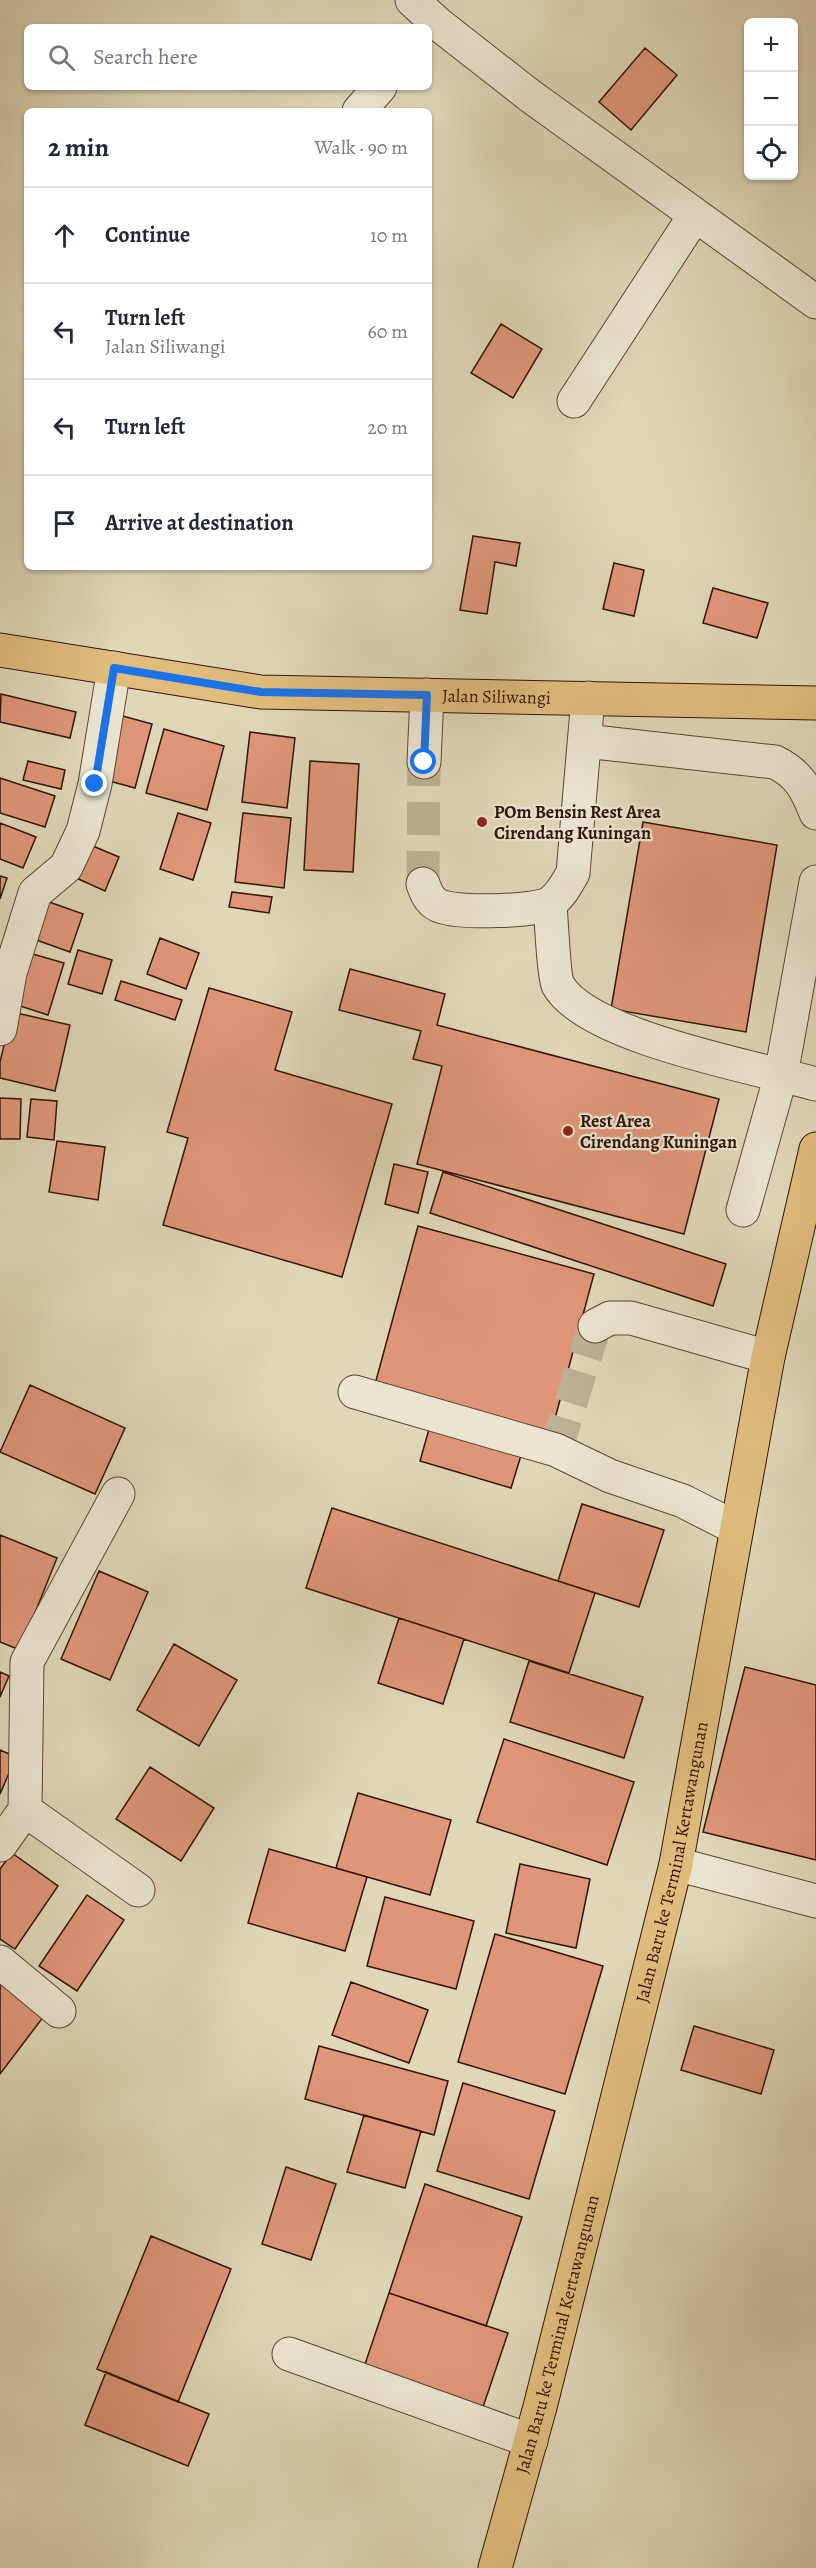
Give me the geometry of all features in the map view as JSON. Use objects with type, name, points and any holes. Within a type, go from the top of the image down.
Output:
[{"type":"main road","name":"Jalan Siliwangi","points":[[0,650],[261,692],[816,703]]},
{"type":"main road","name":"Jalan Baru ke Terminal Kertawangunan","points":[[495,2568],[531,2441],[676,1864],[768,1357],[816,1149]]},
{"type":"street","points":[[412,0],[431,24]]},
{"type":"street","points":[[433,27],[816,302]]},
{"type":"street","points":[[362,108],[377,90]]},
{"type":"street","points":[[574,402],[696,215]]},
{"type":"street","points":[[0,1029],[10,973],[35,893],[66,867],[83,831],[95,784],[114,668]]},
{"type":"street","points":[[424,762],[427,695]]},
{"type":"street","points":[[423,884],[431,901],[444,908],[526,909],[550,903],[562,891],[573,873],[588,698]]},
{"type":"street","points":[[585,741],[775,762],[791,770],[806,790],[816,813]]},
{"type":"street","points":[[743,1210],[781,1075],[816,882]]},
{"type":"street","points":[[550,903],[557,984],[581,1010],[659,1044],[816,1084]]},
{"type":"street","points":[[595,1326],[610,1318],[631,1318],[768,1357]]},
{"type":"street","points":[[355,1392],[556,1450],[610,1476],[683,1501],[736,1528]]},
{"type":"street","points":[[0,1845],[25,1810],[27,1662],[118,1494]]},
{"type":"street","points":[[25,1810],[138,1890]]},
{"type":"street","points":[[676,1864],[816,1900]]},
{"type":"street","points":[[0,1962],[59,2011]]},
{"type":"street","points":[[289,2354],[531,2441]]},
{"type":"building","points":[[645,48],[677,75],[631,130],[599,102]]},
{"type":"building","points":[[501,324],[542,349],[513,398],[471,373]]},
{"type":"building","points":[[473,536],[520,543],[516,566],[495,562],[487,614],[460,610]]},
{"type":"building","points":[[614,563],[644,570],[634,616],[603,609]]},
{"type":"building","points":[[713,588],[768,603],[757,638],[703,623]]},
{"type":"building","points":[[1,694],[76,712],[70,738],[0,722]]},
{"type":"building","points":[[119,715],[152,724],[135,788],[102,779]]},
{"type":"building","points":[[164,729],[224,746],[207,810],[146,793]]},
{"type":"building","points":[[250,732],[295,738],[287,808],[242,802]]},
{"type":"building","points":[[28,761],[65,770],[61,789],[23,780]]},
{"type":"building","points":[[310,761],[359,764],[353,872],[304,870]]},
{"type":"building","points":[[0,778],[55,796],[45,827],[0,813]]},
{"type":"building","points":[[178,813],[211,823],[193,880],[160,869]]},
{"type":"building","points":[[243,813],[291,818],[284,888],[235,882]]},
{"type":"building","points":[[643,822],[777,845],[746,1032],[611,1009]]},
{"type":"building","points":[[0,823],[36,837],[23,868],[0,859]]},
{"type":"building","points":[[88,844],[119,857],[105,891],[74,877]]},
{"type":"building","points":[[0,876],[7,878],[0,899]]},
{"type":"building","points":[[232,892],[272,897],[269,913],[229,907]]},
{"type":"building","points":[[38,898],[83,914],[70,952],[25,936]]},
{"type":"building","points":[[160,938],[199,953],[186,989],[147,974]]},
{"type":"building","points":[[78,950],[112,960],[102,994],[68,984]]},
{"type":"building","points":[[26,952],[64,963],[48,1015],[11,1003]]},
{"type":"building","name":"Rest Area Cirendang Kuningan","points":[[350,969],[445,994],[437,1025],[719,1099],[684,1234],[417,1164],[442,1066],[413,1059],[421,1031],[339,1010]]},
{"type":"building","points":[[121,981],[182,1000],[175,1020],[115,1000]]},
{"type":"building","points":[[209,988],[292,1012],[275,1070],[392,1104],[342,1277],[163,1225],[188,1138],[167,1132]]},
{"type":"building","points":[[12,1012],[70,1025],[55,1091],[0,1078],[0,1062]]},
{"type":"building","points":[[0,1098],[21,1099],[20,1139],[0,1139]]},
{"type":"building","points":[[31,1099],[57,1101],[54,1140],[27,1137]]},
{"type":"building","points":[[57,1141],[105,1147],[98,1200],[49,1192]]},
{"type":"building","points":[[394,1164],[428,1172],[418,1213],[385,1204]]},
{"type":"building","points":[[443,1172],[726,1264],[713,1306],[430,1213]]},
{"type":"building","points":[[418,1226],[594,1274],[550,1437],[374,1388]]},
{"type":"building","points":[[30,1385],[125,1428],[95,1494],[0,1452]]},
{"type":"building","points":[[431,1422],[523,1449],[511,1488],[420,1461]]},
{"type":"building","points":[[582,1504],[664,1530],[639,1607],[558,1581]]},
{"type":"building","points":[[332,1508],[595,1593],[569,1673],[306,1588]]},
{"type":"building","points":[[0,1535],[57,1558],[20,1650],[0,1642]]},
{"type":"building","points":[[99,1571],[148,1592],[110,1680],[61,1659]]},
{"type":"building","points":[[399,1618],[464,1639],[443,1704],[378,1683]]},
{"type":"building","points":[[174,1644],[237,1680],[199,1746],[137,1710]]},
{"type":"building","points":[[529,1661],[643,1697],[624,1758],[510,1722]]},
{"type":"building","points":[[745,1667],[816,1685],[816,1860],[703,1832]]},
{"type":"building","points":[[0,1672],[9,1676],[0,1697]]},
{"type":"building","points":[[504,1739],[634,1782],[607,1865],[477,1822]]},
{"type":"building","points":[[0,1750],[16,1757],[0,1794]]},
{"type":"building","points":[[150,1767],[214,1808],[181,1861],[116,1819]]},
{"type":"building","points":[[358,1793],[451,1820],[430,1895],[336,1868]]},
{"type":"building","points":[[269,1849],[367,1877],[345,1951],[248,1923]]},
{"type":"building","points":[[12,1853],[58,1886],[15,1949],[0,1939],[0,1869]]},
{"type":"building","points":[[520,1864],[590,1879],[576,1948],[506,1933]]},
{"type":"building","points":[[87,1895],[124,1920],[77,1991],[39,1966]]},
{"type":"building","points":[[385,1897],[474,1921],[456,1989],[367,1966]]},
{"type":"building","points":[[495,1934],[603,1966],[565,2094],[458,2062]]},
{"type":"building","points":[[351,1982],[428,2010],[409,2063],[332,2035]]},
{"type":"building","points":[[0,1983],[44,2016],[0,2074]]},
{"type":"building","points":[[694,2026],[774,2050],[761,2094],[681,2070]]},
{"type":"building","points":[[319,2046],[448,2081],[434,2135],[305,2099]]},
{"type":"building","points":[[463,2083],[555,2111],[529,2199],[437,2171]]},
{"type":"building","points":[[364,2115],[421,2131],[405,2188],[347,2172]]},
{"type":"building","points":[[286,2167],[336,2184],[311,2260],[262,2244]]},
{"type":"building","points":[[425,2184],[522,2217],[486,2326],[389,2293]]},
{"type":"building","points":[[151,2236],[231,2269],[178,2402],[97,2369]]},
{"type":"building","points":[[389,2293],[508,2333],[479,2419],[360,2379]]},
{"type":"building","points":[[106,2372],[209,2414],[188,2466],[85,2425]]},
{"type":"tunnel","points":[[423,884],[424,762]]},
{"type":"tunnel","points":[[556,1450],[595,1326]]},
{"type":"place","name":"POm Bensin Rest Area Cirendang Kuningan","points":[[482,822]]},
{"type":"place","name":"Rest Area Cirendang Kuningan","points":[[568,1131]]},
{"type":"route","points":[[95,784],[114,668],[261,692],[427,695],[424,762]]}]
